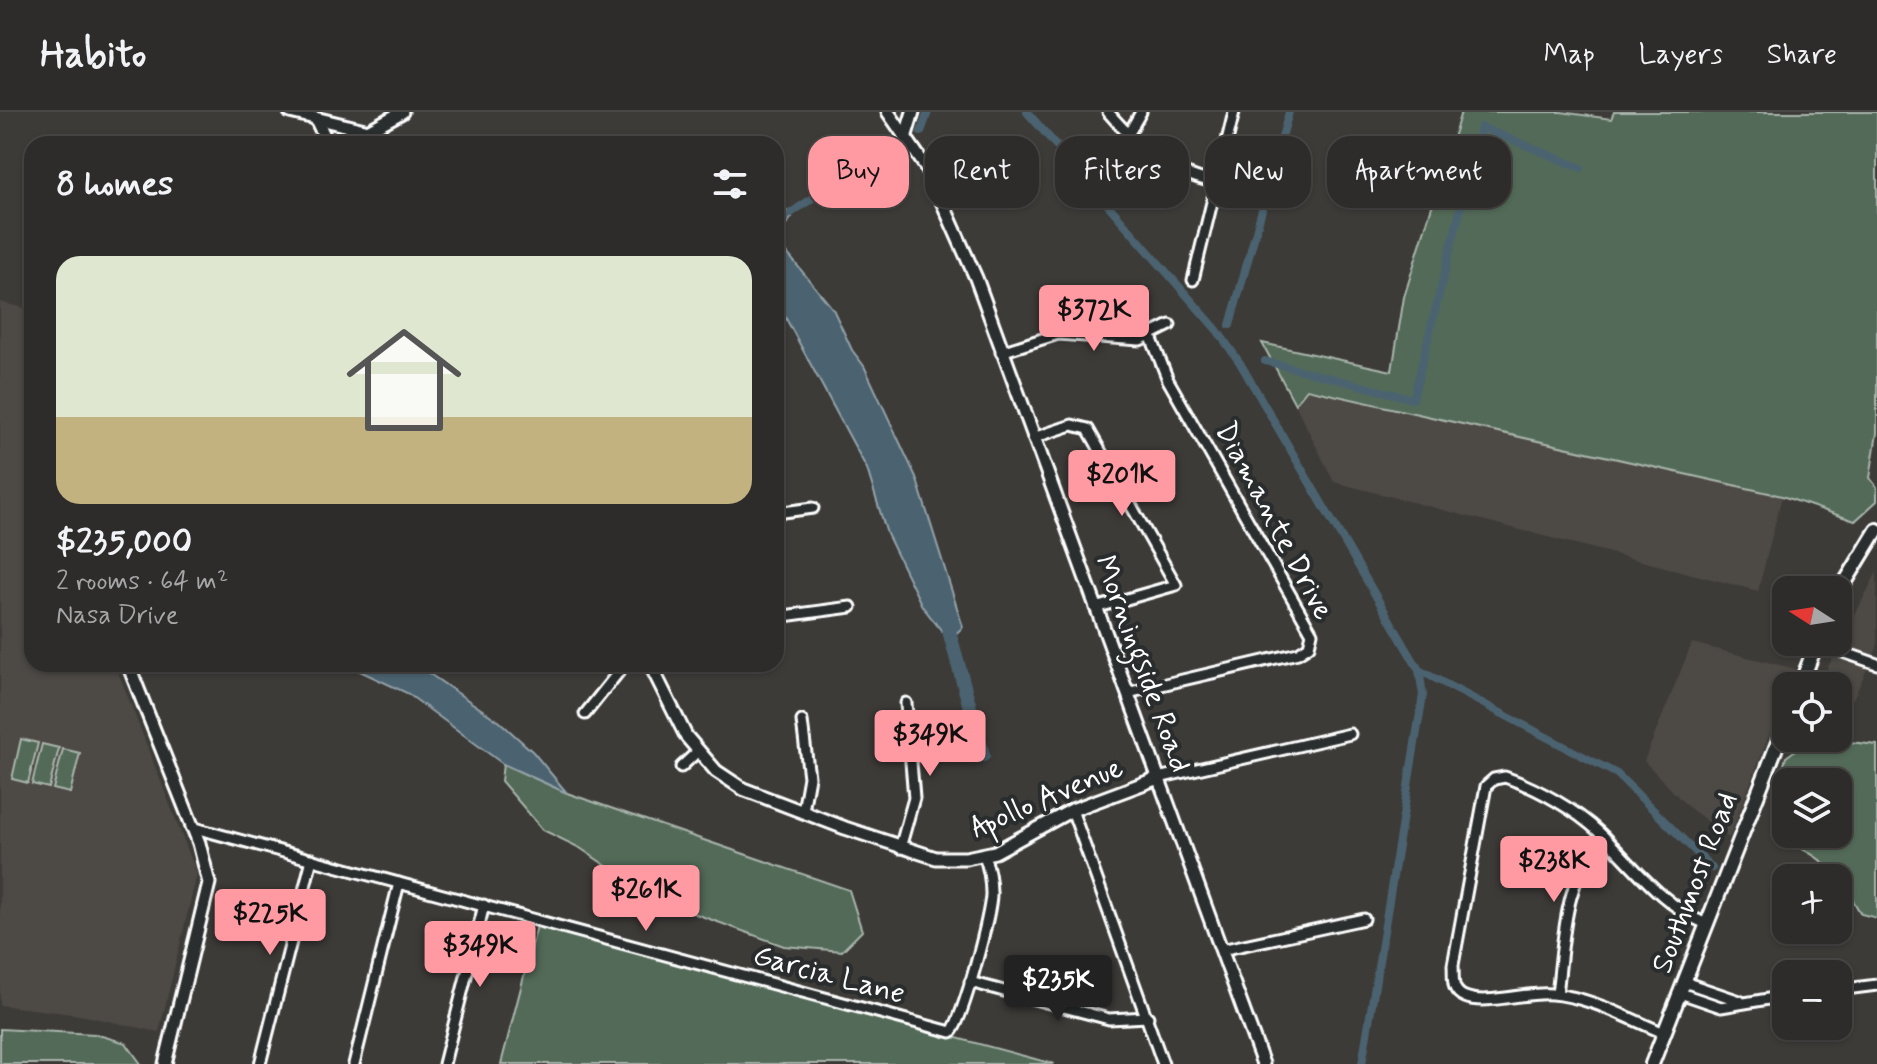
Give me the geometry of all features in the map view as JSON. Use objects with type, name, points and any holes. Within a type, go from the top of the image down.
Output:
[{"type":"main road","points":[[1849,576],[1877,530]]},
{"type":"main road","name":"Southmost Road","points":[[1652,1064],[1774,752]]},
{"type":"street","points":[[290,112],[369,131],[377,136]]},
{"type":"street","points":[[359,136],[402,112]]},
{"type":"street","name":"Morningside Road","points":[[888,112],[906,135],[944,200],[1263,1064]]},
{"type":"street","points":[[906,135],[913,112]]},
{"type":"street","points":[[1108,112],[1128,135],[1163,166],[1205,179]]},
{"type":"street","points":[[1128,135],[1141,112]]},
{"type":"street","points":[[1228,136],[1234,112]]},
{"type":"street","points":[[315,118],[324,136]]},
{"type":"street","points":[[1193,280],[1210,208]]},
{"type":"street","points":[[1001,352],[1058,334],[1126,341],[1151,337],[1170,325]]},
{"type":"street","name":"Diamante Drive","points":[[1127,693],[1298,653],[1309,646],[1312,633],[1168,380],[1151,337]]},
{"type":"street","points":[[1033,438],[1072,425],[1088,429],[1176,585],[1095,608]]},
{"type":"street","points":[[784,512],[813,508]]},
{"type":"street","points":[[784,616],[851,607]]},
{"type":"street","points":[[1852,655],[1877,664]]},
{"type":"street","points":[[131,672],[204,856],[209,883],[165,1064]]},
{"type":"street","points":[[585,714],[619,672]]},
{"type":"street","name":"Apollo Avenue","points":[[654,672],[697,752],[716,771],[743,789],[900,848],[936,858],[984,855],[1009,846],[1072,810],[1158,778]]},
{"type":"street","points":[[900,848],[914,798],[906,703]]},
{"type":"street","points":[[802,721],[809,777],[803,811]]},
{"type":"street","points":[[1158,778],[1350,734]]},
{"type":"street","points":[[681,767],[697,752]]},
{"type":"street","points":[[1664,1033],[1589,1002],[1557,994],[1469,999],[1454,987],[1453,965],[1486,786],[1500,777],[1511,779],[1571,812],[1604,837],[1668,903],[1706,924]]},
{"type":"street","points":[[1072,810],[1163,1064]]},
{"type":"street","name":"Garcia Lane","points":[[191,827],[951,1032],[957,1026],[991,902],[984,855]]},
{"type":"street","points":[[1557,994],[1576,879],[1586,858],[1604,837]]},
{"type":"street","points":[[260,1064],[312,859]]},
{"type":"street","points":[[354,1064],[399,883]]},
{"type":"street","points":[[444,1064],[484,905]]},
{"type":"street","points":[[1221,950],[1364,919]]},
{"type":"street","points":[[970,982],[1109,1019],[1148,1017]]},
{"type":"street","points":[[1852,988],[1877,985]]},
{"type":"street","points":[[1682,988],[1721,1007],[1772,998]]},
{"type":"shaded area","points":[[0,302],[24,308],[24,672],[118,672],[197,874],[159,1032],[80,1015],[0,1005]]},
{"type":"shaded area","points":[[1306,389],[1782,496],[1758,591],[1334,482],[1295,404]]},
{"type":"shaded area","points":[[1877,572],[1877,648],[1853,699],[1852,672],[1825,672],[1834,656],[1852,656],[1852,620]]},
{"type":"shaded area","points":[[1692,643],[1795,669],[1794,672],[1772,672],[1772,728],[1729,838],[1687,806],[1644,761]]},
{"type":"green space","points":[[1461,112],[1561,112],[1611,119],[1614,112],[1877,112],[1877,433],[1870,478],[1877,487],[1877,501],[1855,521],[1782,496],[1307,389],[1295,404],[1262,343],[1392,371],[1404,297],[1431,208],[1511,208],[1511,136],[1454,136]]},
{"type":"green space","points":[[21,739],[38,743],[28,783],[12,779]]},
{"type":"green space","points":[[1852,742],[1877,745],[1877,918],[1861,914],[1852,900],[1852,864],[1825,864],[1800,848],[1852,848],[1852,768],[1783,768],[1786,757],[1793,752],[1852,752]]},
{"type":"green space","points":[[42,744],[59,748],[49,788],[32,784]]},
{"type":"green space","points":[[63,749],[80,753],[70,793],[53,789]]},
{"type":"green space","points":[[503,764],[567,793],[849,890],[862,931],[842,951],[784,946],[657,900],[580,848],[543,830],[501,781]]},
{"type":"green space","points":[[537,926],[1054,1064],[501,1064]]},
{"type":"green space","points":[[0,1029],[95,1034],[126,1043],[141,1064],[0,1064]]},
{"type":"water","points":[[784,208],[792,217],[784,228]]},
{"type":"water","points":[[784,249],[833,309],[852,350],[864,366],[916,477],[963,627],[949,640],[922,606],[887,534],[867,469],[784,315]]},
{"type":"water","points":[[362,672],[427,672],[500,722],[533,752],[567,793],[503,764],[407,693]]},
{"type":"waterway","points":[[921,132],[928,112]]},
{"type":"waterway","points":[[1027,112],[1217,330],[1240,363],[1419,670],[1423,695],[1362,1064]]},
{"type":"waterway","points":[[1230,325],[1289,112]]},
{"type":"waterway","points":[[1265,361],[1413,399],[1481,127],[1581,168]]},
{"type":"waterway","points":[[791,213],[808,201]]},
{"type":"waterway","points":[[946,620],[983,755]]},
{"type":"waterway","points":[[1419,670],[1617,774],[1712,868]]}]
